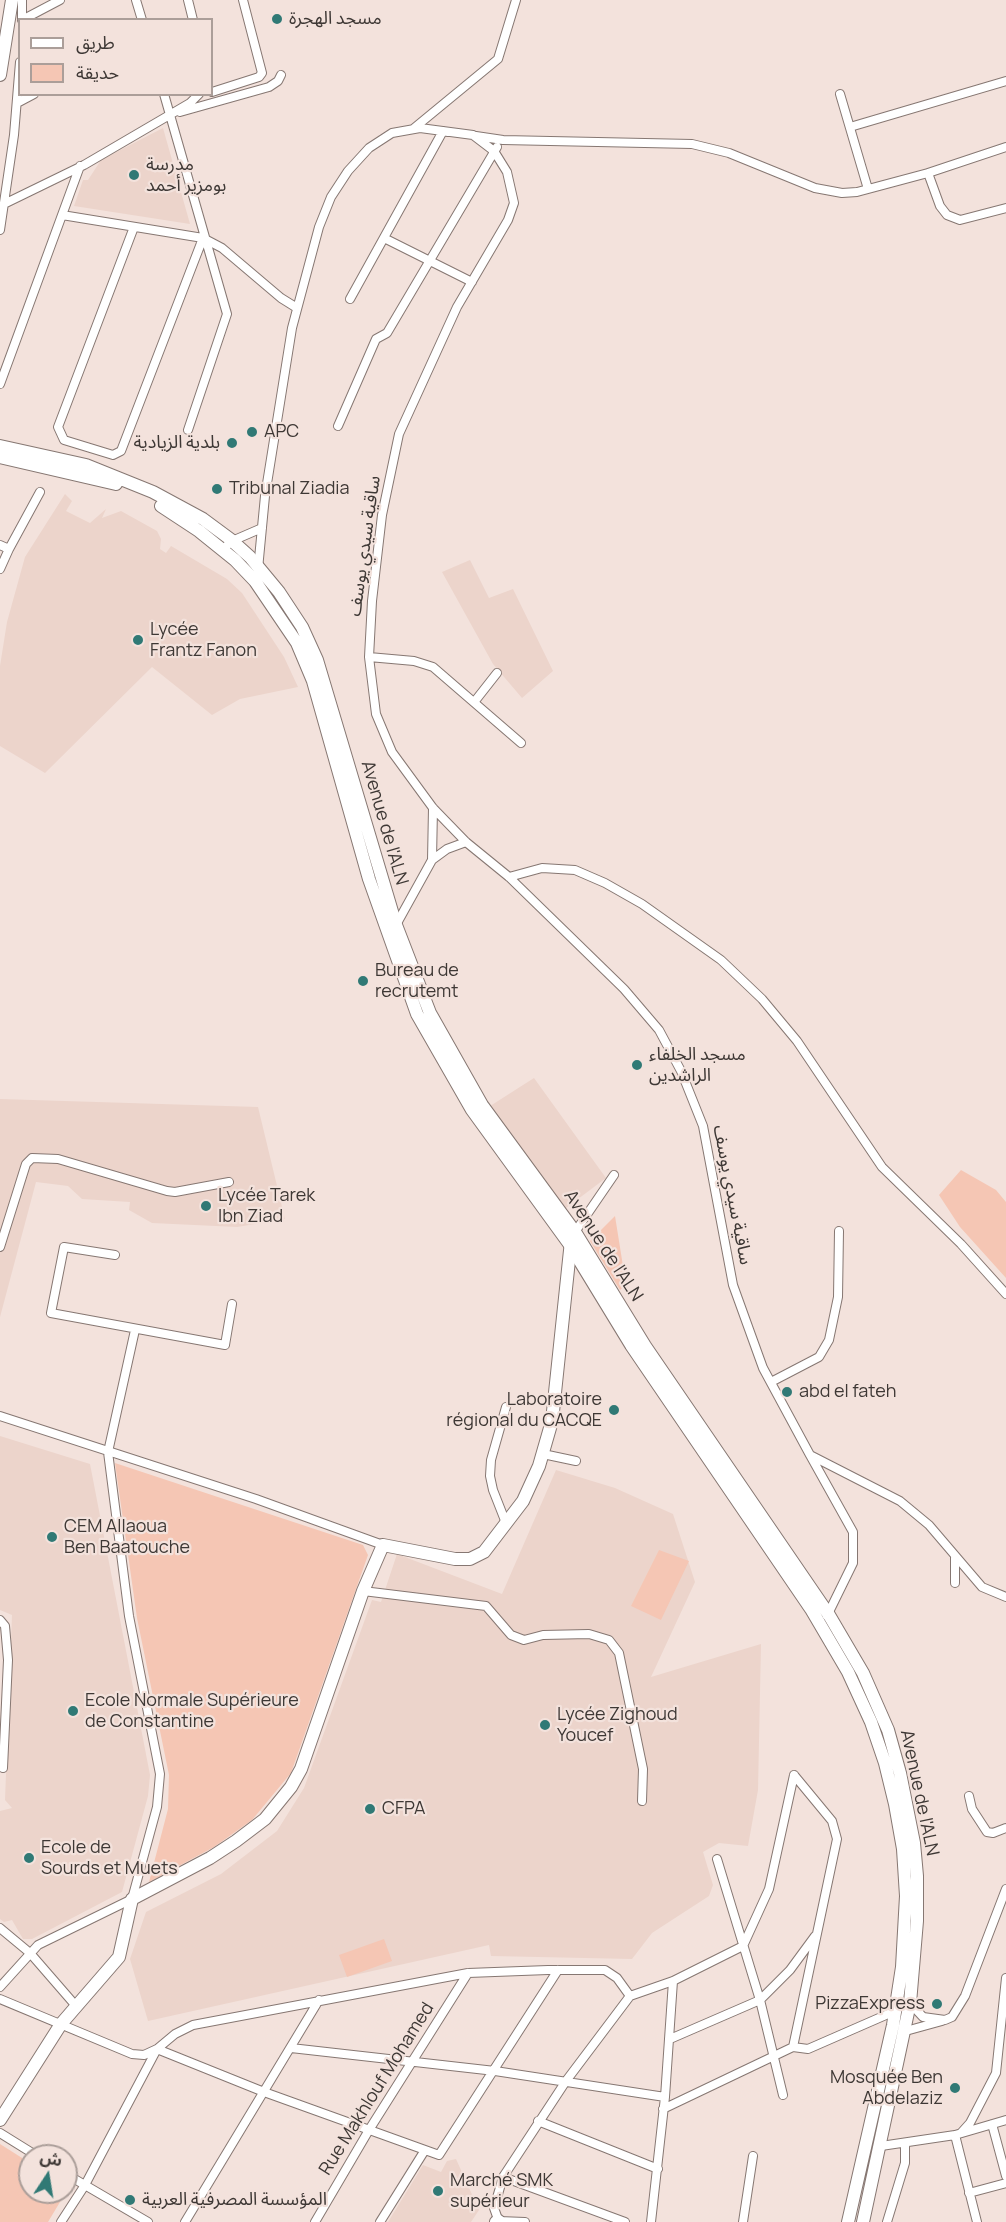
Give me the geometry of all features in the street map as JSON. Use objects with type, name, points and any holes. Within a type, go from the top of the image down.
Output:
[{"type":"main road","points":[[0,75],[12,0]]},
{"type":"main road","points":[[0,446],[86,465],[153,492],[203,519],[255,572],[305,660],[417,1014],[472,1110],[570,1245],[631,1345],[819,1623],[848,1672],[872,1722],[895,1804],[903,1850],[906,1896],[902,1967],[895,2011],[848,2222]]},
{"type":"main road","points":[[0,457],[106,480],[130,489],[227,545]]},
{"type":"main road","name":"Avenue de l'ALN","points":[[391,927],[430,1013],[483,1105],[575,1232],[645,1346],[829,1615],[868,1685],[888,1730],[900,1773],[914,1843],[917,1922],[910,2003],[862,2222]]},
{"type":"main road","points":[[0,2120],[61,2024],[119,1957],[132,1899],[219,1852],[253,1829],[278,1805],[301,1769],[363,1591],[383,1545],[455,1559],[470,1559],[484,1552],[523,1501],[543,1454],[552,1421],[570,1245],[575,1232]]},
{"type":"street","points":[[22,0],[22,18]]},
{"type":"street","points":[[26,18],[60,0]]},
{"type":"street","points":[[136,0],[141,18]]},
{"type":"street","points":[[188,0],[192,18]]},
{"type":"street","points":[[213,92],[259,77],[262,73],[243,0]]},
{"type":"street","points":[[413,129],[498,59],[516,0]]},
{"type":"street","points":[[170,115],[269,87],[278,81],[281,75]]},
{"type":"street","points":[[850,127],[1006,81]]},
{"type":"street","points":[[0,230],[6,203],[18,89]]},
{"type":"street","points":[[840,94],[868,189]]},
{"type":"street","points":[[17,103],[30,96]]},
{"type":"street","points":[[165,96],[203,238],[227,314],[188,430]]},
{"type":"street","points":[[6,203],[80,166],[170,115],[198,96]]},
{"type":"street","name":"ساقية سيدي يوسف","points":[[255,572],[297,308],[319,227],[331,197],[348,171],[369,148],[392,134],[413,129],[473,135],[494,151],[507,172],[514,203],[508,220],[472,282],[426,371],[399,434],[382,515],[372,601],[369,657],[376,714],[392,752],[433,808],[466,843],[509,877],[624,989],[659,1030],[681,1071],[704,1126],[733,1285],[771,1382],[853,1532],[853,1563],[829,1615]]},
{"type":"street","points":[[350,299],[443,131],[503,140],[692,144],[729,153],[828,192],[842,193],[868,189],[928,173],[1006,147]]},
{"type":"street","points":[[338,426],[376,339],[387,333],[494,151],[503,140]]},
{"type":"street","points":[[0,384],[80,166]]},
{"type":"street","points":[[928,173],[940,206],[947,215],[960,220],[1006,208]]},
{"type":"street","points":[[62,215],[203,238],[222,248],[280,298],[297,308]]},
{"type":"street","points":[[134,227],[58,427],[64,440],[113,455],[121,451],[203,238]]},
{"type":"street","points":[[384,238],[472,282]]},
{"type":"street","points":[[86,465],[89,448]]},
{"type":"street","points":[[0,569],[40,492]]},
{"type":"street","points":[[227,545],[262,528]]},
{"type":"street","points":[[0,545],[9,549]]},
{"type":"street","points":[[369,657],[414,662],[433,667],[521,743]]},
{"type":"street","points":[[475,701],[497,673]]},
{"type":"street","points":[[432,860],[433,808]]},
{"type":"street","points":[[391,927],[432,860],[447,849],[466,843]]},
{"type":"street","points":[[509,877],[542,868],[574,870],[605,883],[681,931],[721,960],[762,999],[797,1041],[882,1167],[962,1244],[1006,1294]]},
{"type":"street","points":[[0,1247],[26,1164],[32,1158],[58,1160],[167,1191],[229,1182]]},
{"type":"street","points":[[575,1232],[614,1175]]},
{"type":"street","points":[[771,1382],[819,1357],[829,1340],[838,1297],[839,1231]]},
{"type":"street","points":[[115,1255],[64,1247],[51,1313],[225,1345],[232,1304]]},
{"type":"street","points":[[0,1987],[30,1953],[57,1934],[132,1899],[157,1807],[160,1774],[129,1616],[108,1452],[135,1330]]},
{"type":"street","points":[[506,1407],[490,1460],[490,1476],[506,1523]]},
{"type":"street","points":[[0,1416],[256,1499],[383,1545]]},
{"type":"street","points":[[543,1454],[576,1461]]},
{"type":"street","points":[[810,1455],[900,1501],[929,1525],[981,1587],[1006,1597]]},
{"type":"street","points":[[955,1558],[955,1583]]},
{"type":"street","points":[[363,1591],[486,1606],[511,1635],[524,1640],[543,1635],[589,1634],[609,1640],[619,1653],[643,1769],[642,1801]]},
{"type":"street","points":[[819,1623],[829,1615]]},
{"type":"street","points":[[0,1620],[5,1626],[8,1660],[2,1700],[3,1768]]},
{"type":"street","points":[[525,2222],[498,2222],[494,2208],[503,2177],[566,2081],[630,1996],[673,1981],[743,1946],[770,1889],[794,1775],[832,1821],[837,1839],[793,2047]]},
{"type":"street","points":[[969,1796],[972,1809],[987,1832],[993,1833],[1006,1828]]},
{"type":"street","points":[[717,1859],[760,2000],[783,2095]]},
{"type":"street","points":[[890,2038],[904,2031],[952,2017],[965,1996],[1006,1889]]},
{"type":"street","points":[[0,1928],[30,1953],[76,2007]]},
{"type":"street","points":[[670,2039],[760,2000],[790,1970],[818,1933]]},
{"type":"street","points":[[157,2049],[264,2092],[439,2155],[558,1970]]},
{"type":"street","points":[[0,1999],[132,2054],[144,2055],[193,2025],[468,1973],[605,1971],[618,1978],[630,1996]]},
{"type":"street","name":"Rue Makhlouf Mohamed","points":[[315,2222],[369,2130],[468,1973]]},
{"type":"street","points":[[958,2134],[970,2123],[996,2073],[1004,2022],[1006,1978]]},
{"type":"street","points":[[651,2222],[665,2097],[673,1981]]},
{"type":"street","points":[[185,2222],[320,2000]]},
{"type":"street","points":[[910,2003],[923,2017],[945,2020]]},
{"type":"street","points":[[663,2109],[793,2047],[808,2049],[895,2011]]},
{"type":"street","points":[[291,2048],[495,2071],[665,2097]]},
{"type":"street","points":[[61,2222],[85,2185],[157,2049]]},
{"type":"street","points":[[880,2146],[958,2134],[1006,2120]]},
{"type":"street","points":[[538,2121],[658,2169]]},
{"type":"street","points":[[992,2124],[1006,2176]]},
{"type":"street","points":[[0,2133],[18,2144]]},
{"type":"street","points":[[958,2134],[977,2222]]},
{"type":"street","points":[[887,2222],[905,2163],[905,2143]]},
{"type":"street","points":[[380,2222],[425,2150]]},
{"type":"street","points":[[743,2222],[753,2156]]},
{"type":"street","points":[[503,2177],[625,2222]]},
{"type":"street","points":[[78,2181],[148,2222]]},
{"type":"street","points":[[969,2193],[1006,2183]]},
{"type":"shaded area","name":"مدرسة بومزير أحمد","points":[[163,128],[190,224],[74,206],[83,180],[88,180],[101,160]]},
{"type":"shaded area","name":"Lycée Frantz Fanon","points":[[65,494],[72,501],[66,511],[90,523],[106,509],[102,518],[121,511],[157,531],[161,539],[160,549],[166,553],[171,546],[227,579],[242,593],[284,657],[298,687],[240,699],[212,715],[152,667],[45,773],[0,746],[0,666],[7,622],[25,557]]},
{"type":"shaded area","points":[[470,560],[489,598],[513,589],[553,671],[522,698],[493,664],[442,572]]},
{"type":"shaded area","points":[[534,1078],[606,1178],[562,1211],[487,1108]]},
{"type":"shaded area","name":"Lycée Tarek Ibn Ziad","points":[[0,1099],[258,1107],[285,1219],[237,1227],[152,1223],[129,1210],[130,1202],[82,1199],[68,1186],[36,1182],[0,1317]]},
{"type":"shaded area","points":[[0,1436],[90,1464],[150,1775],[148,1796],[122,1892],[32,1939],[23,1939],[12,1920],[4,1922],[0,1919],[0,1811],[12,1808],[5,1800],[12,1615],[0,1610]]},
{"type":"shaded area","points":[[556,1470],[615,1488],[673,1514],[695,1582],[651,1677],[761,1644],[758,1790],[748,1846],[719,1843],[703,1852],[713,1885],[709,1896],[652,1933],[632,1959],[491,1956],[489,1945],[148,2021],[130,1959],[146,1912],[221,1874],[277,1831],[304,1788],[372,1600],[381,1602],[397,1554],[502,1594]]},
{"type":"shaded area","name":"Marché SMK supérieur","points":[[456,2159],[479,2210],[471,2222],[388,2222],[423,2165],[441,2172],[447,2161]]},
{"type":"green space","points":[[961,1170],[996,1190],[1006,1202],[1006,1278],[960,1227],[939,1195]]},
{"type":"green space","points":[[615,1216],[626,1285],[620,1290],[590,1241]]},
{"type":"green space","points":[[115,1463],[363,1545],[368,1555],[291,1773],[252,1820],[214,1847],[149,1882],[168,1809],[169,1775],[137,1618]]},
{"type":"green space","points":[[659,1550],[689,1561],[661,1620],[631,1606]]},
{"type":"green space","points":[[384,1939],[392,1961],[347,1977],[339,1955]]},
{"type":"green space","points":[[0,2144],[18,2155],[18,2204],[59,2204],[48,2222],[0,2222]]},
{"type":"place","name":"مسجد الهجرة","points":[[277,19]]},
{"type":"place","name":"مدرسة بومزير أحمد","points":[[134,175]]},
{"type":"place","name":"APC","points":[[252,432]]},
{"type":"place","name":"بلدية الزيادية","points":[[232,443]]},
{"type":"place","name":"Tribunal Ziadia","points":[[217,489]]},
{"type":"place","name":"Lycée Frantz Fanon","points":[[138,640]]},
{"type":"place","name":"Bureau de recrutemt","points":[[363,981]]},
{"type":"place","name":"مسجد الخلفاء الراشدين","points":[[637,1065]]},
{"type":"place","name":"Lycée Tarek Ibn Ziad","points":[[206,1206]]},
{"type":"place","name":"abd el fateh","points":[[787,1392]]},
{"type":"place","name":"Laboratoire régional du CACQE","points":[[614,1410]]},
{"type":"place","name":"CEM Allaoua Ben Baatouche","points":[[52,1537]]},
{"type":"place","name":"Ecole Normale Supérieure de Constantine","points":[[73,1711]]},
{"type":"place","name":"Lycée Zighoud Youcef","points":[[545,1725]]},
{"type":"place","name":"CFPA","points":[[370,1809]]},
{"type":"place","name":"Ecole de Sourds et Muets","points":[[29,1858]]},
{"type":"place","name":"PizzaExpress","points":[[937,2004]]},
{"type":"place","name":"Mosquée Ben Abdelaziz","points":[[955,2088]]},
{"type":"place","name":"Marché SMK supérieur","points":[[438,2191]]},
{"type":"place","name":"المؤسسة المصرفية العربية","points":[[130,2200]]}]
